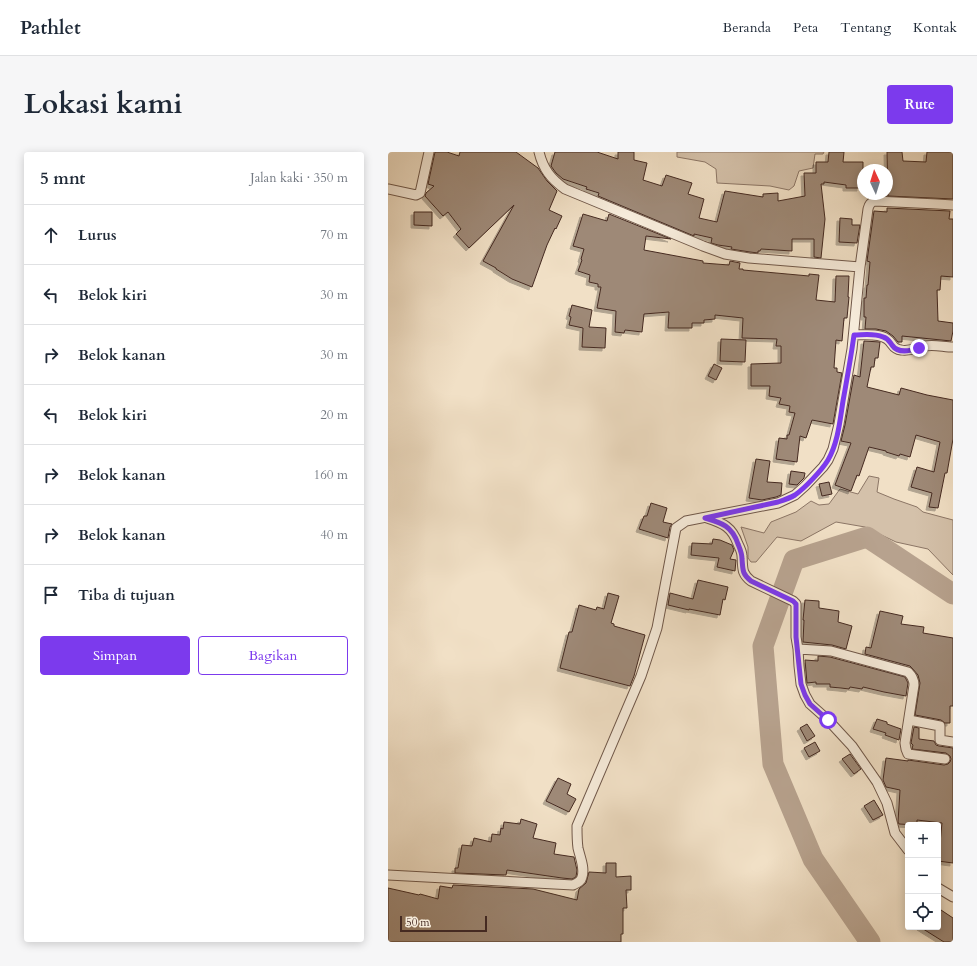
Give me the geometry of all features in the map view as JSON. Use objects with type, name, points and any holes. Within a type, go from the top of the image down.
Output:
[{"type":"street","points":[[388,189],[416,195],[420,193],[429,152]]},
{"type":"street","points":[[539,152],[543,165],[548,174],[556,183],[565,189],[725,254],[749,258],[860,267]]},
{"type":"street","points":[[388,875],[573,885],[579,883],[582,878],[583,871],[578,848],[577,826],[650,653],[657,628],[676,528],[686,521],[787,499],[795,495],[823,467],[833,449],[839,424],[854,335],[860,267],[869,205],[875,201],[953,206]]},
{"type":"street","points":[[854,335],[878,335],[889,340],[895,349],[904,351],[925,346],[953,347]]},
{"type":"street","points":[[705,518],[719,522],[732,531],[742,553],[743,572],[745,576],[751,581],[793,601],[796,604],[796,637],[801,684],[805,695],[810,704],[828,720],[852,746],[877,782],[887,803],[895,833],[905,846]]},
{"type":"street","points":[[798,649],[831,651],[908,672],[914,680],[906,743],[908,754],[946,759]]},
{"type":"street","points":[[909,720],[940,726],[940,740],[953,742]]},
{"type":"street","points":[[941,890],[953,897]]},
{"type":"shaded area","points":[[677,152],[824,152],[823,154],[815,154],[813,168],[799,171],[794,186],[789,190],[770,186],[717,183],[716,169],[705,162],[677,157]]},
{"type":"shaded area","points":[[869,476],[879,478],[877,492],[917,507],[923,512],[953,520],[953,575],[928,549],[896,542],[865,527],[836,522],[801,541],[777,537],[756,562],[751,562],[748,558],[748,547],[741,527],[764,533],[771,522],[796,512],[811,501],[819,505],[829,504],[840,489],[858,494]]},
{"type":"building","points":[[435,152],[447,152],[459,156],[460,152],[516,152],[538,168],[547,181],[557,191],[549,210],[562,216],[547,245],[532,287],[512,279],[483,261],[514,205],[469,248],[456,234],[461,229],[448,212],[443,216],[425,196],[426,193],[434,186],[428,184]]},
{"type":"building","points":[[555,152],[597,152],[618,159],[618,152],[634,152],[634,160],[647,163],[643,180],[662,186],[666,175],[692,183],[688,194],[704,199],[699,218],[717,222],[725,191],[763,197],[763,194],[778,193],[778,201],[805,196],[804,173],[816,173],[816,162],[828,162],[829,152],[844,152],[843,162],[863,162],[863,164],[857,164],[857,188],[846,188],[846,185],[824,182],[824,184],[821,184],[825,219],[821,258],[814,257],[814,239],[792,239],[792,251],[761,249],[758,253],[731,249],[732,247],[711,243],[712,238],[694,234],[694,236],[598,196],[599,193],[586,189],[587,187],[563,179],[551,166]]},
{"type":"building","points":[[887,152],[902,152],[903,161],[926,162],[927,152],[953,152],[953,199],[893,196],[893,164],[887,164]]},
{"type":"building","points":[[887,208],[950,211],[949,219],[953,219],[953,277],[941,276],[940,290],[937,290],[938,321],[953,323],[951,341],[902,336],[902,342],[898,342],[886,331],[865,329],[866,317],[864,317],[864,298],[866,298],[868,285],[870,262],[867,261],[874,211],[887,212]]},
{"type":"building","points":[[414,212],[432,212],[432,226],[414,225]]},
{"type":"building","points":[[583,214],[607,221],[609,214],[671,239],[646,236],[644,250],[703,261],[703,263],[729,265],[730,261],[740,263],[739,269],[743,270],[809,276],[809,274],[819,275],[816,300],[835,302],[836,276],[849,276],[847,318],[844,318],[842,341],[836,340],[834,368],[837,368],[837,372],[842,373],[833,424],[812,420],[806,438],[800,436],[797,462],[776,459],[779,438],[787,439],[795,413],[789,412],[790,406],[779,404],[781,398],[769,396],[770,386],[751,386],[751,364],[781,363],[781,346],[776,346],[777,339],[742,338],[743,318],[715,315],[715,319],[704,320],[704,323],[692,323],[692,328],[668,328],[669,312],[644,314],[642,332],[625,330],[624,333],[615,332],[616,311],[597,308],[601,287],[598,287],[598,284],[589,282],[590,275],[578,271],[584,249],[573,246]]},
{"type":"building","points":[[840,218],[852,219],[852,225],[860,225],[857,243],[839,242]]},
{"type":"building","points":[[572,305],[592,310],[589,327],[606,328],[605,348],[582,347],[583,328],[569,325],[571,317],[569,316]]},
{"type":"building","points":[[721,339],[746,340],[745,362],[720,361]]},
{"type":"building","points":[[864,341],[880,342],[878,358],[875,358],[874,367],[871,367],[867,387],[899,395],[901,388],[953,400],[953,439],[947,473],[945,473],[938,508],[929,507],[932,493],[911,487],[917,467],[934,472],[940,442],[916,435],[910,457],[900,454],[899,456],[869,447],[859,476],[857,475],[851,491],[835,485],[851,443],[841,441],[854,375],[860,377]]},
{"type":"building","points":[[714,364],[722,368],[716,380],[708,376]]},
{"type":"building","points":[[756,459],[770,461],[767,482],[782,483],[781,495],[762,500],[749,498]]},
{"type":"building","points":[[791,471],[805,473],[804,478],[797,485],[789,484]]},
{"type":"building","points":[[829,482],[832,494],[822,496],[819,484]]},
{"type":"building","points":[[651,503],[667,508],[663,522],[672,524],[668,538],[639,529],[644,516],[647,516]]},
{"type":"building","points":[[713,539],[732,545],[734,550],[730,559],[736,560],[735,571],[717,567],[719,558],[691,555],[692,543],[712,544]]},
{"type":"building","points":[[698,580],[728,587],[725,600],[723,599],[720,615],[668,605],[670,593],[693,599]]},
{"type":"building","points":[[608,593],[619,596],[611,623],[614,624],[614,626],[645,635],[630,686],[560,668],[569,632],[572,632],[579,605],[596,610],[597,607],[604,609]]},
{"type":"building","points":[[805,600],[819,601],[819,608],[839,611],[838,622],[852,626],[846,649],[832,645],[803,642]]},
{"type":"building","points":[[880,611],[903,616],[901,624],[924,627],[923,633],[953,638],[953,706],[950,706],[950,723],[915,715],[920,683],[918,675],[910,666],[865,654],[866,647],[871,648]]},
{"type":"building","points":[[818,656],[830,657],[905,677],[908,683],[906,696],[863,687],[862,689],[850,687],[849,689],[830,687],[830,684],[816,684],[816,682],[807,683],[805,660],[818,661]]},
{"type":"building","points":[[877,719],[901,729],[899,740],[885,735],[886,733],[873,729]]},
{"type":"building","points":[[807,724],[815,736],[807,741],[800,728]]},
{"type":"building","points":[[914,727],[919,728],[919,739],[934,741],[936,745],[953,748],[953,863],[941,861],[942,823],[917,820],[917,822],[905,822],[905,824],[899,824],[900,790],[886,787],[883,780],[886,758],[944,765],[950,762],[950,756],[946,753],[912,749],[913,745],[911,743]]},
{"type":"building","points":[[815,742],[820,751],[809,757],[804,748]]},
{"type":"building","points":[[850,754],[861,769],[854,774],[842,759]]},
{"type":"building","points":[[558,778],[571,784],[567,794],[576,799],[569,812],[546,801]]},
{"type":"building","points":[[874,800],[883,815],[873,820],[864,806]]},
{"type":"building","points":[[521,819],[537,824],[533,838],[556,843],[554,854],[574,857],[577,870],[576,877],[572,879],[562,878],[507,870],[506,875],[455,873],[455,868],[458,868],[462,845],[472,846],[474,838],[491,842],[492,834],[500,835],[504,822],[520,824]]},
{"type":"building","points":[[606,863],[616,863],[616,877],[631,876],[631,890],[626,890],[627,908],[623,908],[623,934],[621,934],[621,942],[388,942],[388,888],[438,899],[440,886],[452,888],[453,885],[533,889],[577,900],[579,889],[586,883],[589,872],[606,873]]},
{"type":"building","points":[[941,910],[953,918],[953,942],[944,942],[925,930],[941,930]]},
{"type":"waterway","points":[[870,942],[813,859],[773,764],[763,646],[794,560],[867,537],[953,594]]},
{"type":"route","points":[[828,720],[810,704],[801,684],[796,637],[796,604],[793,601],[751,581],[745,576],[742,566],[742,553],[732,531],[719,522],[705,518],[758,507],[787,499],[795,495],[823,467],[833,449],[839,424],[854,335],[878,335],[889,340],[895,349],[899,350],[904,351],[919,348]]}]
